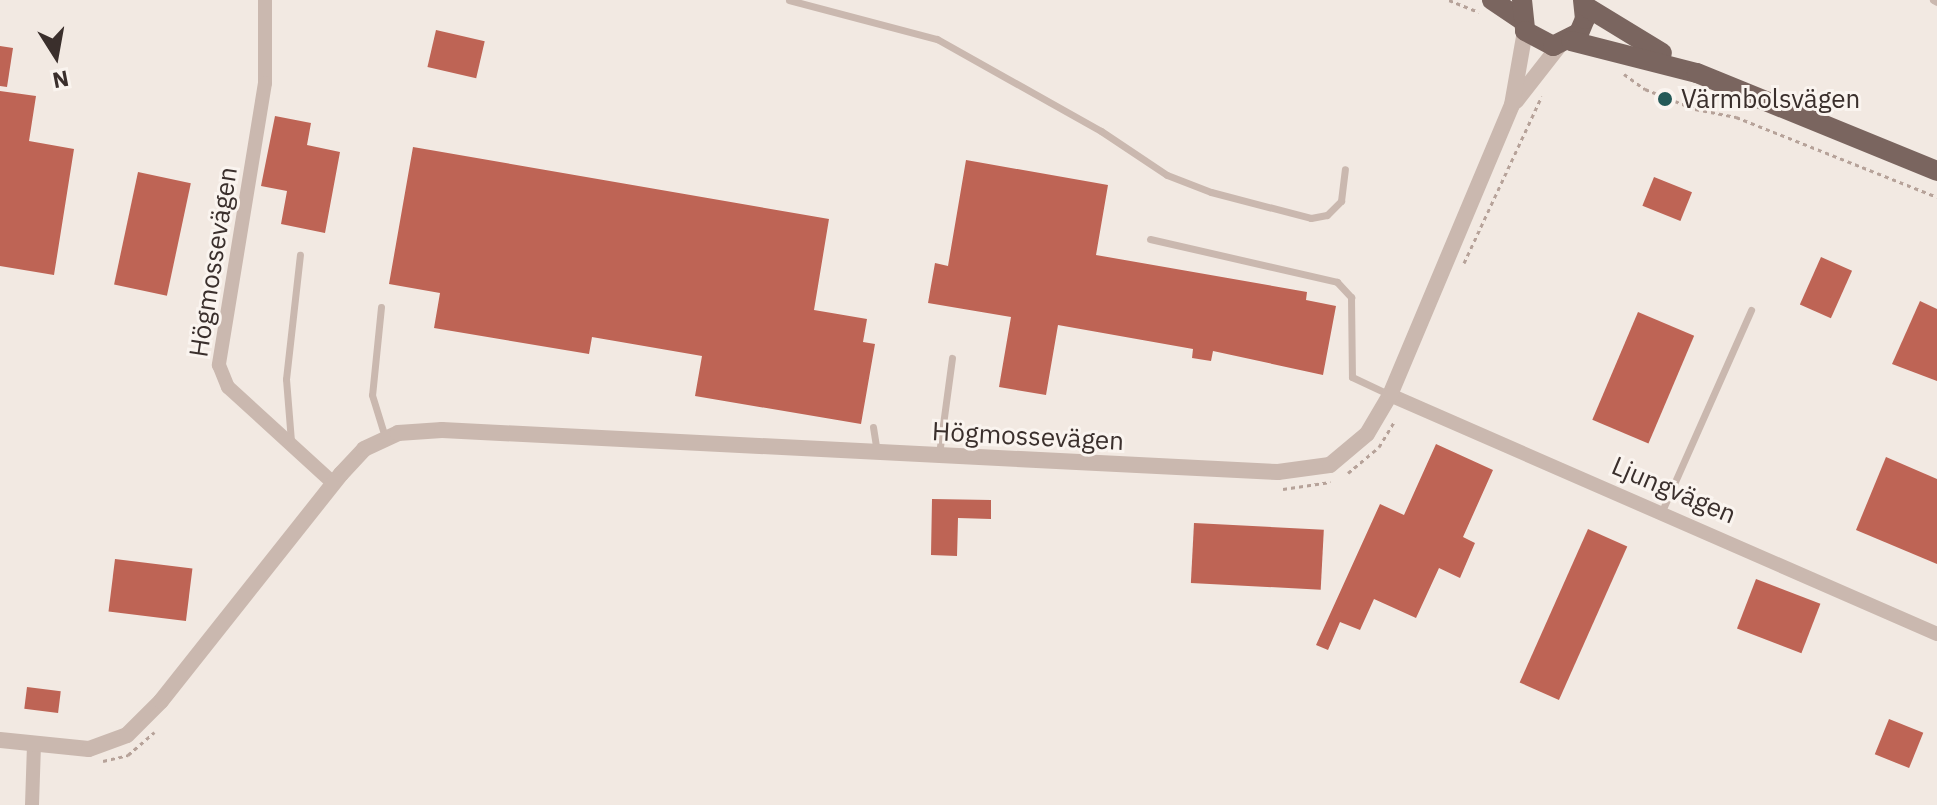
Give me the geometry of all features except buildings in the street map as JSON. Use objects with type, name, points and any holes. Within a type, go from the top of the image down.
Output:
[{"type":"main road","points":[[1565,43],[1583,26],[1584,2],[1697,73]]},
{"type":"main road","points":[[1489,8],[1522,17],[1540,44],[1565,43],[1697,73],[1937,171]]},
{"type":"street","name":"Högmossevägen","points":[[265,0],[265,83],[219,365],[228,387],[291,441],[333,483]]},
{"type":"street","name":"Högmossevägen","points":[[0,740],[89,749],[135,728],[333,483],[364,449],[385,437],[442,430],[878,454],[1299,472],[1330,465],[1348,454],[1374,425],[1390,395],[1512,105],[1522,17]]},
{"type":"street","name":"Högmossevägen","points":[[1512,105],[1565,43]]},
{"type":"street","name":"Ljungvägen","points":[[1390,395],[1662,511],[1937,634]]},
{"type":"street","points":[[32,805],[34,745]]},
{"type":"lane","points":[[789,0],[937,39],[1167,175],[1211,192],[1311,218],[1327,215],[1341,201],[1345,169]]},
{"type":"lane","points":[[1150,239],[1337,282],[1351,297],[1352,377],[1390,395]]},
{"type":"lane","points":[[291,441],[286,379],[300,255]]},
{"type":"lane","points":[[381,307],[372,395],[385,437]]},
{"type":"lane","points":[[1662,511],[1751,310]]},
{"type":"lane","points":[[939,456],[952,358]]},
{"type":"lane","points":[[873,427],[878,454]]},
{"type":"path","points":[[1449,0],[1489,8]]},
{"type":"path","points":[[1620,71],[1670,99],[1736,117],[1937,197]]},
{"type":"place","name":"Värmbolsvägen","points":[[1665,99]]}]
